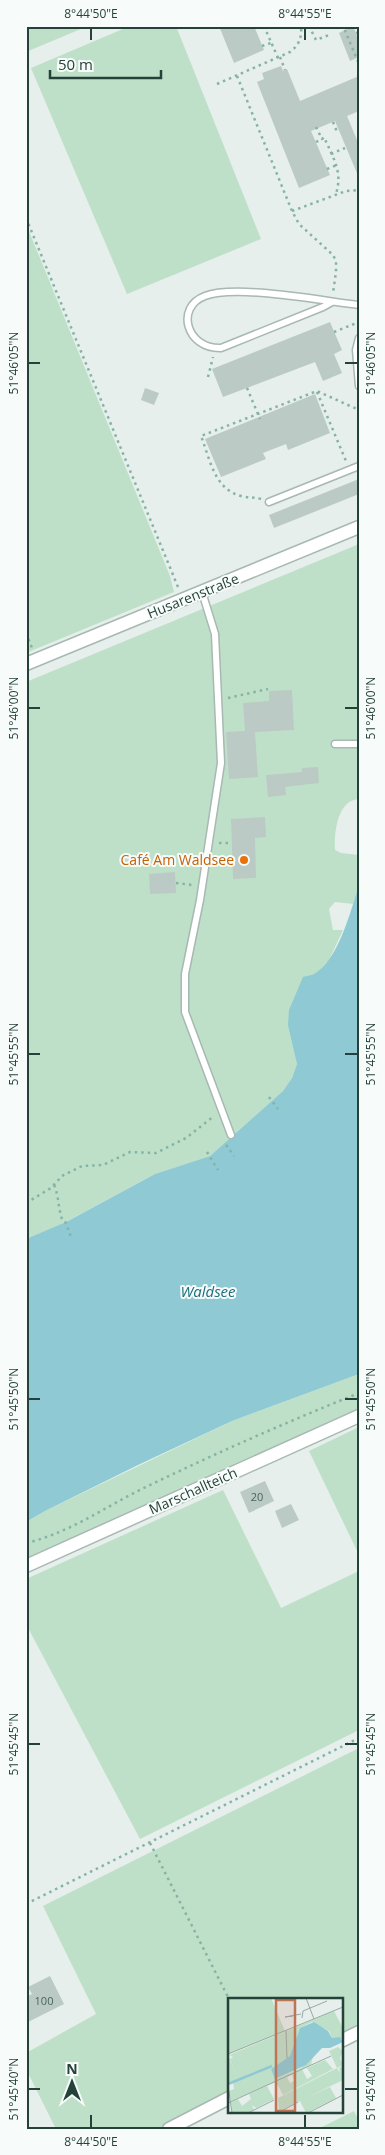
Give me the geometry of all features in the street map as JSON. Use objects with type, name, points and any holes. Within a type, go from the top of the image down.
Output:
[{"type":"street","name":"Husarenstraße","points":[[26,664],[359,527]]},
{"type":"street","name":"Marschallteich","points":[[26,1566],[359,1416]]},
{"type":"street","points":[[342,2040],[359,2032]]},
{"type":"street","points":[[169,2129],[228,2099]]},
{"type":"lane","points":[[332,302],[221,348],[204,346],[198,342],[190,331],[188,322],[189,313],[193,305],[206,295],[228,292],[244,292],[359,305]]},
{"type":"lane","points":[[359,338],[356,350],[359,386]]},
{"type":"lane","points":[[269,502],[359,466]]},
{"type":"lane","points":[[202,592],[215,634],[221,763],[202,887],[185,974],[185,1012],[231,1134]]},
{"type":"lane","points":[[335,744],[359,744]]},
{"type":"path","points":[[264,26],[285,70]]},
{"type":"path","points":[[218,84],[290,52],[298,45],[302,35],[301,26]]},
{"type":"path","points":[[309,26],[316,40],[330,35]]},
{"type":"path","points":[[319,26],[321,31]]},
{"type":"path","points":[[348,26],[344,28],[358,61]]},
{"type":"path","points":[[262,46],[271,43]]},
{"type":"path","points":[[237,76],[299,224],[334,255],[336,261],[332,302]]},
{"type":"path","points":[[333,122],[337,132]]},
{"type":"path","points":[[316,128],[322,139]]},
{"type":"path","points":[[316,142],[324,137],[337,166],[340,176],[336,194]]},
{"type":"path","points":[[332,154],[346,148]]},
{"type":"path","points":[[327,170],[337,166]]},
{"type":"path","points":[[292,211],[336,194],[359,190]]},
{"type":"path","points":[[26,218],[176,582]]},
{"type":"path","points":[[334,332],[359,322]]},
{"type":"path","points":[[208,377],[215,348]]},
{"type":"path","points":[[247,388],[260,420]]},
{"type":"path","points":[[317,391],[349,470]]},
{"type":"path","points":[[269,502],[258,498],[242,496],[230,491],[218,481],[201,436],[317,391],[359,410]]},
{"type":"path","points":[[219,700],[268,689]]},
{"type":"path","points":[[176,882],[202,887]]},
{"type":"path","points":[[269,1096],[278,1109]]},
{"type":"path","points":[[26,1203],[54,1185],[62,1176],[82,1166],[103,1165],[130,1152],[156,1153],[186,1138],[214,1117],[218,1103]]},
{"type":"path","points":[[222,1139],[234,1156]]},
{"type":"path","points":[[207,1152],[218,1170]]},
{"type":"path","points":[[54,1185],[58,1194],[58,1210],[62,1219],[65,1220],[71,1237]]},
{"type":"path","points":[[26,1543],[50,1538],[145,1488],[297,1418],[359,1393]]},
{"type":"path","points":[[26,1904],[359,1738]]},
{"type":"path","points":[[150,1843],[228,1998]]},
{"type":"green space","points":[[26,26],[88,26],[26,52]]},
{"type":"green space","points":[[130,26],[176,26],[261,239],[127,294],[31,68]]},
{"type":"green space","points":[[26,224],[170,576],[174,592],[26,653]]},
{"type":"green space","points":[[359,544],[359,799],[346,805],[341,811],[336,827],[335,850],[341,853],[359,855],[359,885],[353,904],[335,902],[329,909],[333,930],[343,930],[329,960],[317,973],[295,1051],[297,1064],[292,1078],[283,1091],[210,1156],[155,1174],[58,1226],[26,1239],[26,682]]},
{"type":"green space","points":[[359,1374],[359,1411],[26,1561],[26,1522],[45,1511],[232,1421]]},
{"type":"green space","points":[[359,1427],[359,1555],[309,1451]]},
{"type":"green space","points":[[223,1490],[281,1608],[359,1571],[359,1730],[140,1839],[26,1624],[26,1579]]},
{"type":"green space","points":[[359,1748],[359,2025],[342,2034],[342,1998],[228,1998],[228,2093],[157,2129],[56,2129],[26,2069],[26,2053],[96,2014],[43,1906]]},
{"type":"green space","points":[[354,2111],[359,2121],[359,2129],[318,2129]]},
{"type":"water","name":"Waldsee","points":[[359,885],[359,1374],[232,1421],[138,1465],[26,1522],[26,1239],[66,1222],[155,1174],[210,1156],[283,1091],[292,1078],[297,1064],[288,1025],[289,1010],[303,977],[316,973],[332,956],[348,920]]},
{"type":"building","points":[[219,26],[254,26],[264,50],[234,63]]},
{"type":"building","points":[[353,26],[359,41],[359,57],[350,61],[339,33]]},
{"type":"building","points":[[281,66],[283,71],[287,69],[300,101],[359,76],[359,111],[347,116],[359,145],[359,178],[335,121],[311,131],[330,175],[299,188],[257,82],[264,79],[262,73]]},
{"type":"building","points":[[330,322],[342,350],[334,354],[342,373],[323,381],[315,362],[223,397],[212,369]]},
{"type":"building","points":[[145,388],[159,393],[154,405],[141,400]]},
{"type":"building","points":[[315,394],[330,433],[288,450],[286,444],[263,453],[266,459],[221,477],[205,439]]},
{"type":"building","points":[[359,479],[359,494],[274,528],[269,515]]},
{"type":"building","points":[[292,690],[294,730],[255,732],[258,777],[229,779],[226,732],[245,731],[243,703],[269,701],[269,691]]},
{"type":"building","points":[[318,767],[319,783],[285,787],[286,795],[268,797],[266,775],[302,772],[302,768]]},
{"type":"building","name":"Café Am Waldsee","points":[[265,817],[266,837],[255,838],[256,878],[233,879],[231,819]]},
{"type":"building","points":[[175,872],[176,893],[150,894],[149,874]]},
{"type":"building","points":[[265,1481],[274,1501],[249,1513],[240,1492]]},
{"type":"building","points":[[291,1504],[299,1520],[282,1528],[275,1511]]},
{"type":"building","points":[[50,1976],[64,2004],[26,2023],[26,1997],[32,1994],[28,1987]]},
{"type":"place","name":"Café Am Waldsee","points":[[244,860]]}]
